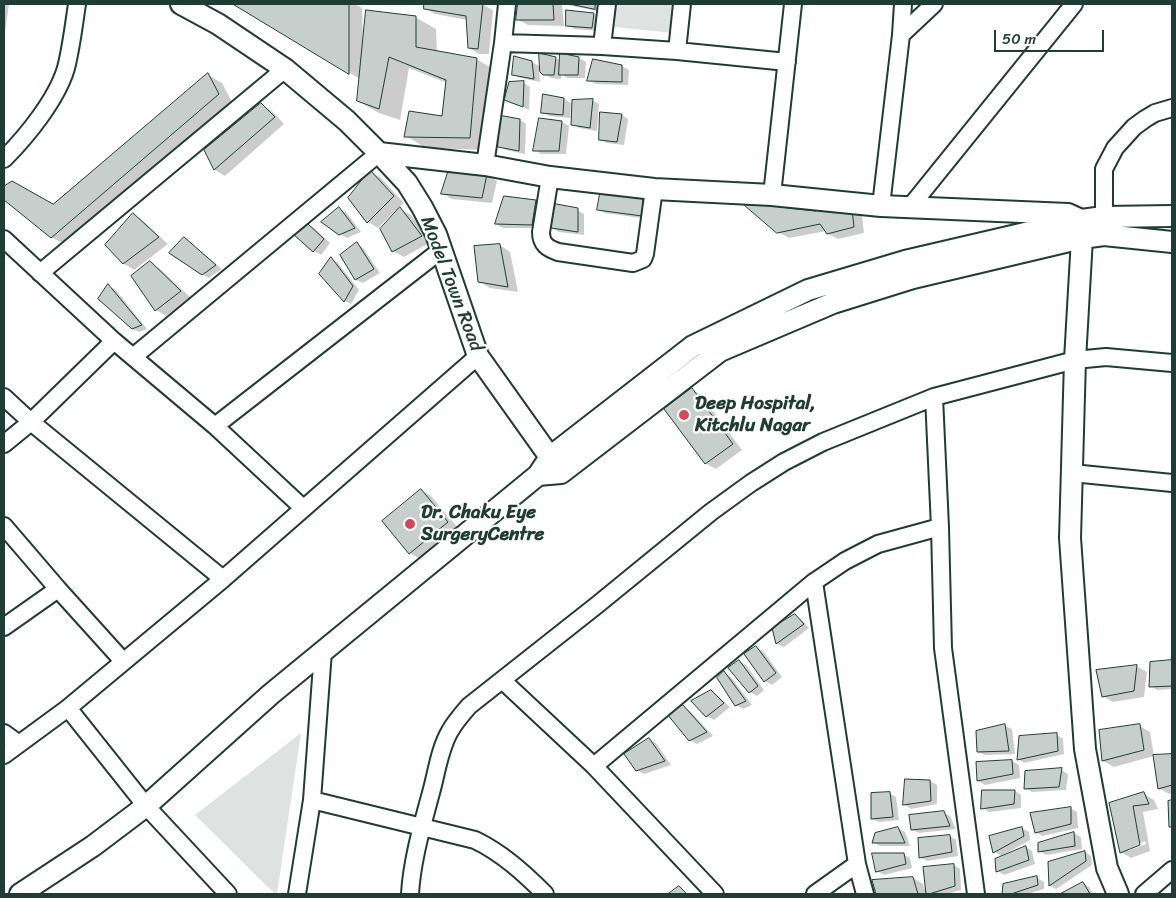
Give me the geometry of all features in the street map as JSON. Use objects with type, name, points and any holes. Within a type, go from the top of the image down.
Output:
[{"type":"street","points":[[4,159],[37,121],[52,99],[66,68],[77,4]]},
{"type":"street","name":"Model Town Road","points":[[181,4],[218,24],[285,69],[347,121],[407,183],[436,234],[478,356],[556,465]]},
{"type":"street","points":[[486,165],[507,4]]},
{"type":"street","points":[[602,46],[606,4]]},
{"type":"street","points":[[677,51],[682,4]]},
{"type":"street","points":[[772,195],[793,4]]},
{"type":"street","points":[[881,206],[903,4]]},
{"type":"street","points":[[901,35],[934,4]]},
{"type":"street","points":[[910,207],[1074,4]]},
{"type":"street","points":[[503,42],[677,51],[787,62]]},
{"type":"street","points":[[40,274],[285,69]]},
{"type":"street","points":[[1104,226],[1104,169],[1116,148],[1134,127],[1145,119],[1155,113],[1172,108]]},
{"type":"street","points":[[133,357],[379,153],[486,165],[550,177],[654,190],[772,195],[881,206],[1068,214],[1082,229],[1075,360],[1070,538],[1085,749],[1107,868],[1118,894]]},
{"type":"street","points":[[550,177],[541,240],[551,250],[558,252],[633,263],[643,259],[646,254],[654,190]]},
{"type":"street","points":[[20,894],[93,846],[146,806],[271,694],[538,475],[556,465],[720,350],[833,303],[913,278],[1082,229],[1172,216]]},
{"type":"street","points":[[1104,226],[1172,242]]},
{"type":"street","points":[[4,239],[114,341],[215,426],[303,508]]},
{"type":"street","points":[[215,426],[442,250]]},
{"type":"street","points":[[4,444],[31,422],[114,341]]},
{"type":"street","points":[[4,754],[68,708],[223,579],[478,356]]},
{"type":"street","points":[[410,894],[422,826],[442,749],[450,730],[469,706],[711,512],[751,483],[784,462],[823,442],[934,397],[1075,360],[1106,356],[1172,363]]},
{"type":"street","points":[[4,397],[31,422],[223,579]]},
{"type":"street","points":[[934,397],[943,648],[973,892]]},
{"type":"street","points":[[1072,473],[1172,483]]},
{"type":"street","points":[[4,526],[123,661]]},
{"type":"street","points":[[594,766],[814,582],[845,561],[878,544],[940,527]]},
{"type":"street","points":[[814,582],[857,864],[864,894]]},
{"type":"street","points":[[6,622],[58,589]]},
{"type":"street","points":[[297,894],[312,800],[323,651]]},
{"type":"street","points":[[502,680],[594,766],[715,894]]},
{"type":"street","points":[[68,708],[146,806],[228,894]]},
{"type":"street","points":[[4,733],[19,744]]},
{"type":"street","points":[[312,800],[475,840],[488,846],[524,873],[545,894]]},
{"type":"street","points":[[815,894],[857,864]]},
{"type":"street","points":[[1144,894],[1172,870]]},
{"type":"shaded area","points":[[616,4],[676,4],[673,33],[614,27]]},
{"type":"shaded area","points":[[301,733],[277,894],[275,894],[195,815]]},
{"type":"building","points":[[233,4],[349,4],[349,74]]},
{"type":"building","points":[[424,4],[483,4],[478,49],[468,48],[466,16],[424,9]]},
{"type":"building","points":[[518,4],[553,4],[554,20],[516,20]]},
{"type":"building","points":[[570,4],[595,4],[595,9]]},
{"type":"building","points":[[366,10],[416,16],[416,47],[477,58],[470,138],[404,137],[409,111],[442,116],[446,80],[389,57],[379,109],[357,101]]},
{"type":"building","points":[[566,10],[594,13],[592,28],[566,26]]},
{"type":"building","points":[[539,53],[556,57],[554,75],[543,75],[540,72]]},
{"type":"building","points":[[560,53],[579,57],[578,75],[559,75]]},
{"type":"building","points":[[514,56],[532,61],[534,79],[512,75]]},
{"type":"building","points":[[593,59],[622,65],[622,82],[587,81]]},
{"type":"building","points":[[208,73],[219,94],[51,238],[4,200],[4,186],[12,181],[53,204]]},
{"type":"building","points":[[524,81],[523,107],[504,100],[509,82]]},
{"type":"building","points":[[543,94],[564,98],[563,115],[541,113]]},
{"type":"building","points":[[593,99],[590,128],[571,125],[572,100]]},
{"type":"building","points":[[261,103],[275,117],[214,170],[204,150]]},
{"type":"building","points":[[600,112],[622,114],[617,142],[599,140]]},
{"type":"building","points":[[498,115],[520,119],[519,151],[498,147]]},
{"type":"building","points":[[539,118],[562,121],[559,151],[533,151]]},
{"type":"building","points":[[449,169],[487,174],[482,198],[441,194]]},
{"type":"building","points":[[370,170],[394,196],[367,223],[348,198]]},
{"type":"building","points":[[600,194],[643,198],[642,216],[597,210]]},
{"type":"building","points":[[504,196],[536,200],[532,225],[495,224]]},
{"type":"building","points":[[735,197],[768,201],[772,206],[816,211],[817,207],[852,209],[854,227],[827,234],[820,224],[777,233]]},
{"type":"building","points":[[551,203],[578,208],[578,232],[551,228]]},
{"type":"building","points":[[339,207],[355,228],[339,235],[321,222]]},
{"type":"building","points":[[400,207],[422,236],[392,252],[380,229]]},
{"type":"building","points":[[133,213],[159,237],[123,264],[105,245]]},
{"type":"building","points":[[307,223],[324,239],[313,252],[293,234]]},
{"type":"building","points":[[184,237],[216,265],[202,275],[169,253]]},
{"type":"building","points":[[357,242],[374,269],[355,280],[340,255]]},
{"type":"building","points":[[500,244],[508,287],[478,282],[474,246]]},
{"type":"building","points":[[331,257],[353,286],[344,302],[319,274]]},
{"type":"building","points":[[150,261],[181,291],[155,311],[131,276]]},
{"type":"building","points":[[108,284],[142,325],[132,329],[98,299]]},
{"type":"building","points":[[692,388],[733,444],[705,464],[664,409]]},
{"type":"building","points":[[421,489],[448,522],[409,554],[382,521]]},
{"type":"building","points":[[795,614],[804,624],[776,644],[772,628]]},
{"type":"building","points":[[756,646],[776,673],[764,682],[744,654]]},
{"type":"building","points":[[739,660],[758,686],[749,693],[728,668]]},
{"type":"building","points":[[1172,660],[1172,686],[1149,687],[1150,662]]},
{"type":"building","points":[[1137,665],[1134,691],[1102,697],[1096,670]]},
{"type":"building","points":[[724,671],[746,701],[735,706],[717,678]]},
{"type":"building","points":[[711,690],[724,703],[706,717],[691,701]]},
{"type":"building","points":[[683,705],[707,732],[689,741],[667,714]]},
{"type":"building","points":[[1005,724],[1009,751],[977,752],[976,731]]},
{"type":"building","points":[[1140,724],[1144,750],[1102,761],[1099,730]]},
{"type":"building","points":[[1057,733],[1058,751],[1017,760],[1019,736]]},
{"type":"building","points":[[649,738],[665,761],[636,771],[624,754]]},
{"type":"building","points":[[1172,754],[1172,785],[1158,789],[1153,755]]},
{"type":"building","points":[[1012,760],[1013,774],[977,781],[976,762]]},
{"type":"building","points":[[1062,768],[1059,787],[1024,789],[1025,771]]},
{"type":"building","points":[[905,779],[930,780],[931,801],[903,805]]},
{"type":"building","points":[[982,790],[1015,790],[1014,804],[981,809]]},
{"type":"building","points":[[890,792],[893,817],[871,819],[871,793]]},
{"type":"building","points":[[1144,792],[1149,804],[1133,806],[1140,845],[1120,853],[1109,803]]},
{"type":"building","points":[[1172,800],[1172,827],[1169,827],[1168,801]]},
{"type":"building","points":[[1071,807],[1071,824],[1035,833],[1030,813]]},
{"type":"building","points":[[944,811],[950,826],[911,830],[909,815]]},
{"type":"building","points":[[898,827],[905,843],[872,843],[875,833]]},
{"type":"building","points":[[1022,827],[1024,836],[993,853],[989,836]]},
{"type":"building","points":[[1074,832],[1075,846],[1038,852],[1038,843]]},
{"type":"building","points":[[950,835],[952,852],[919,858],[918,838]]},
{"type":"building","points":[[1026,846],[1029,860],[996,872],[995,859]]},
{"type":"building","points":[[1085,851],[1086,861],[1049,886],[1048,862]]},
{"type":"building","points":[[872,853],[904,853],[906,864],[876,872]]},
{"type":"building","points":[[954,864],[955,886],[926,894],[923,867]]},
{"type":"building","points":[[1037,876],[1038,885],[1011,894],[1002,894],[1003,884]]},
{"type":"building","points":[[913,877],[918,894],[876,894],[872,880]]},
{"type":"building","points":[[1083,882],[1090,894],[1060,894]]},
{"type":"building","points":[[679,886],[687,894],[668,894]]},
{"type":"place","name":"Deep Hospital, Kitchlu Nagar","points":[[684,415]]},
{"type":"place","name":"Dr. Chaku Eye SurgeryCentre","points":[[410,524]]}]
